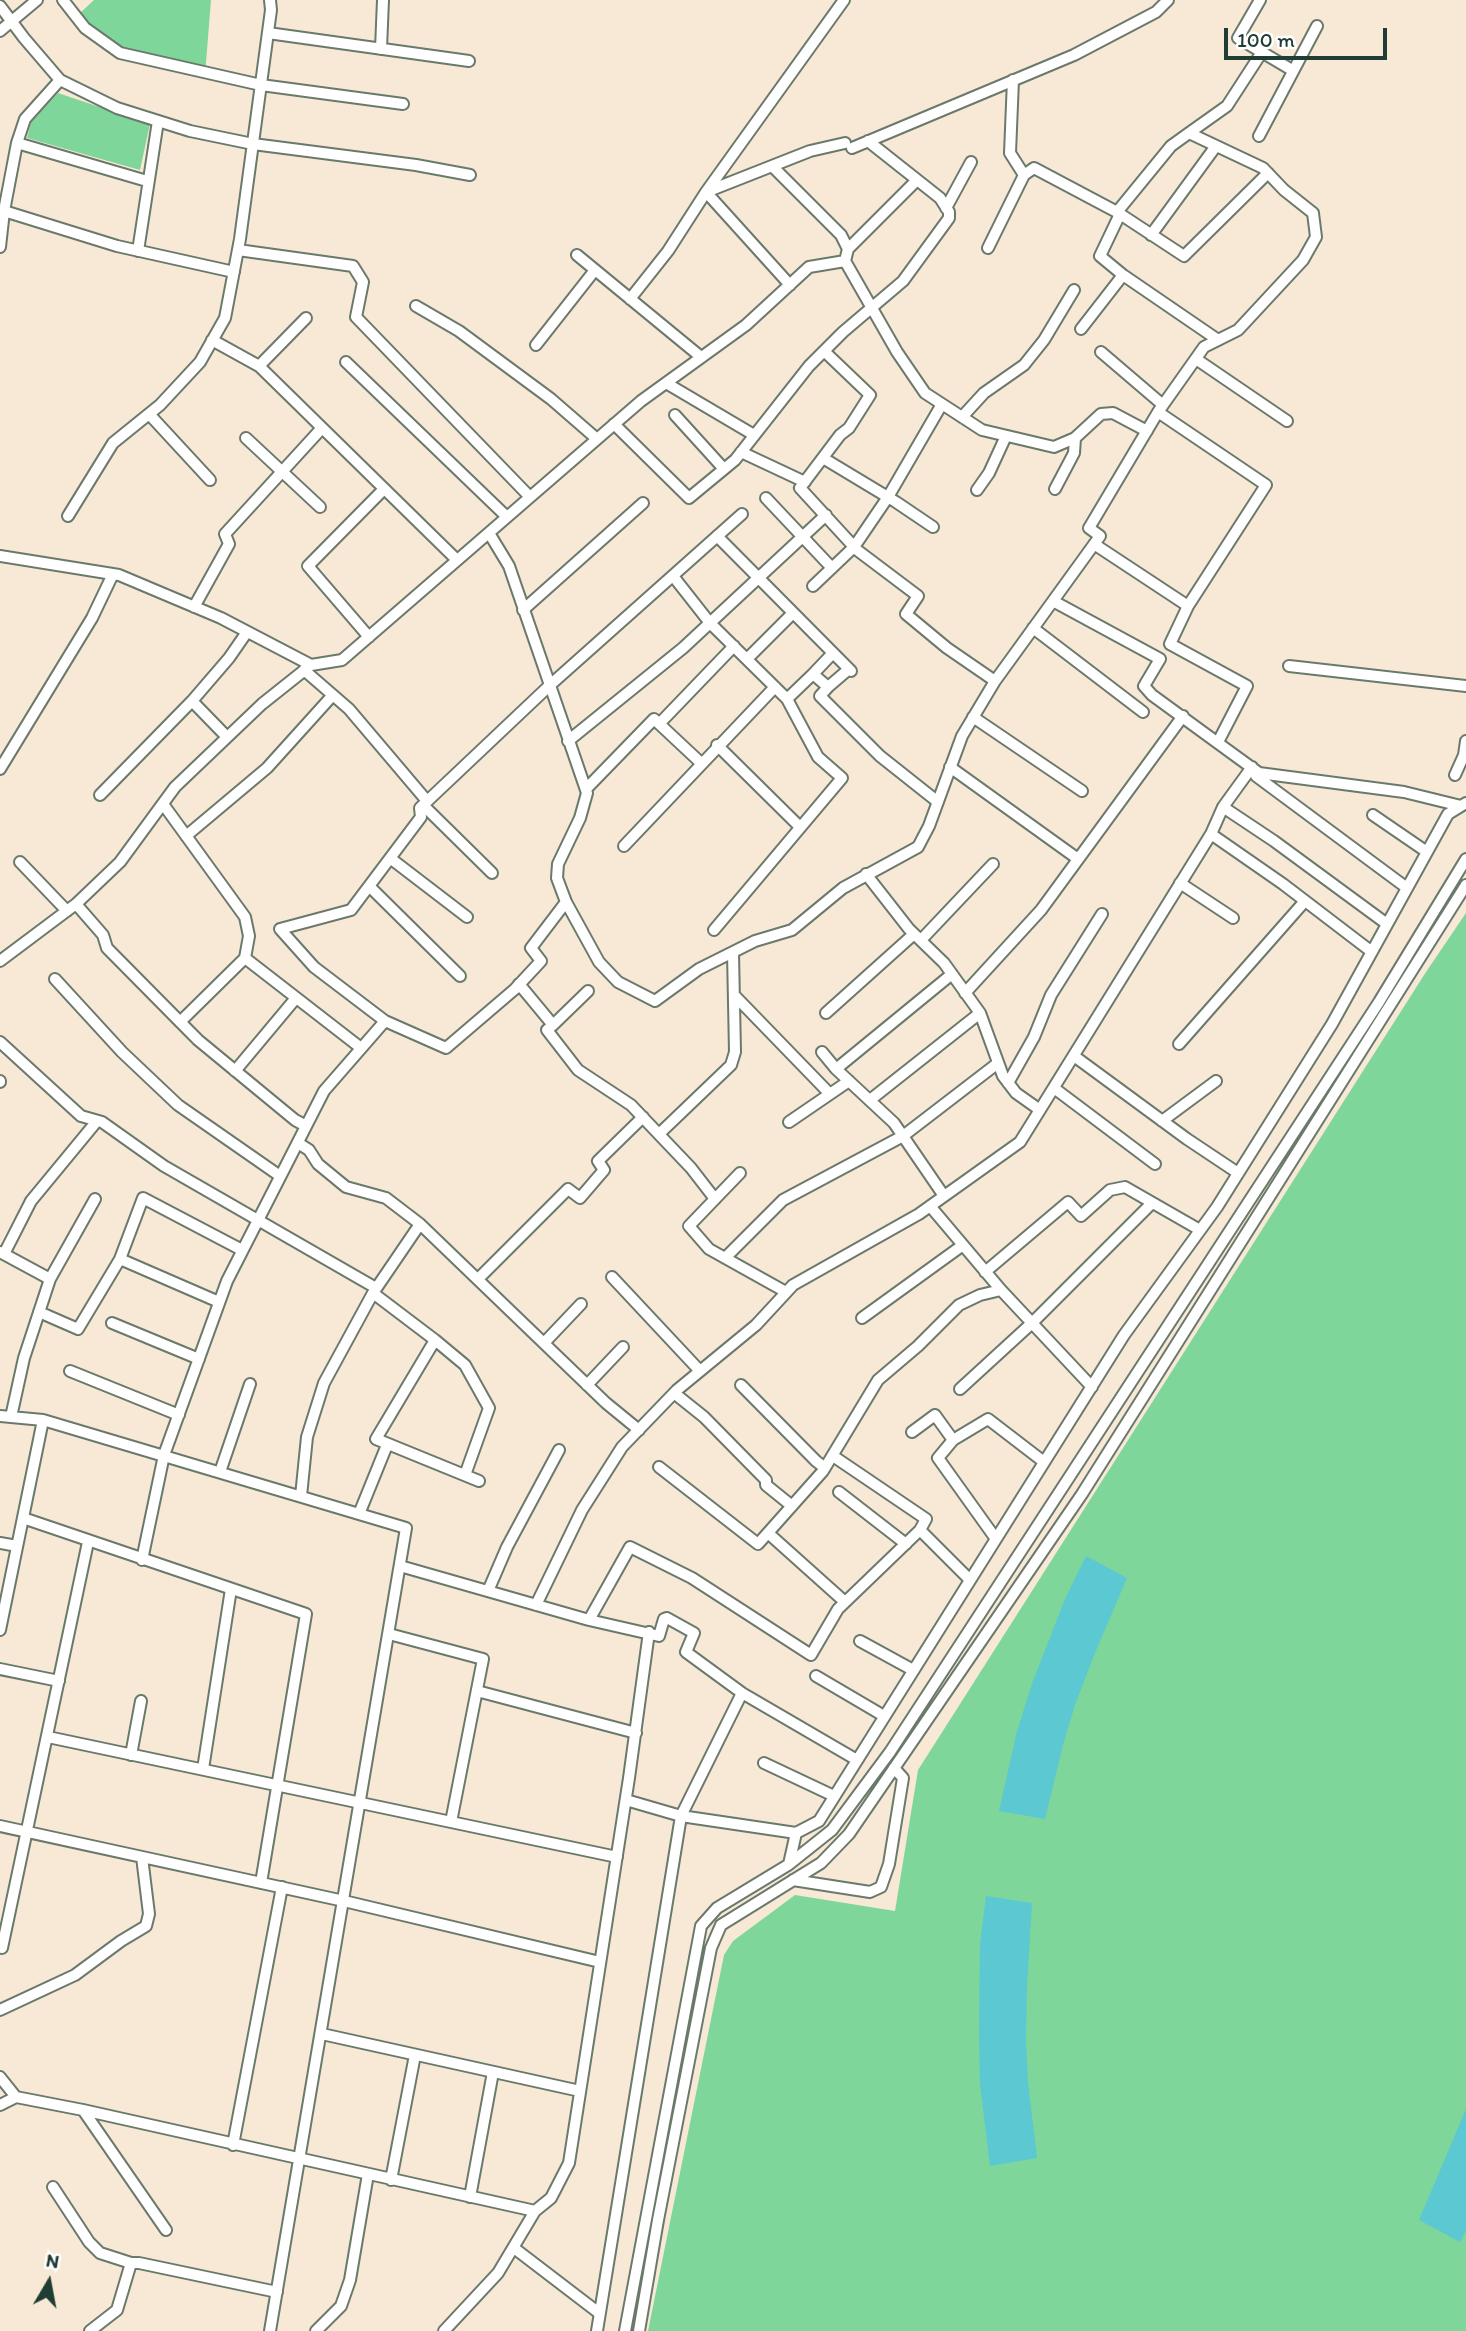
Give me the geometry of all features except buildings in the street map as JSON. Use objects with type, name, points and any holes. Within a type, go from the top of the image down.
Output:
[{"type":"street","points":[[0,31],[37,0]]},
{"type":"street","points":[[63,0],[85,28],[120,53],[261,85],[403,104]]},
{"type":"street","points":[[68,516],[113,443],[160,405],[200,362],[225,318],[253,144],[270,0]]},
{"type":"street","points":[[381,49],[383,0]]},
{"type":"street","points":[[630,299],[668,251],[706,192],[844,0]]},
{"type":"street","points":[[706,192],[810,151],[868,141],[1074,55],[1156,12],[1168,0]]},
{"type":"street","points":[[1260,0],[1238,37],[1292,70]]},
{"type":"street","points":[[0,6],[60,80],[117,108],[253,144],[416,165],[470,175]]},
{"type":"street","points":[[1259,136],[1317,26]]},
{"type":"street","points":[[268,33],[469,61]]},
{"type":"street","points":[[1218,340],[1123,275],[1100,256],[1118,213],[1171,146],[1227,106],[1262,52]]},
{"type":"street","points":[[0,247],[17,143],[25,119],[60,80]]},
{"type":"street","points":[[1013,80],[1010,153],[1024,175]]},
{"type":"street","points":[[138,251],[158,121]]},
{"type":"street","points":[[489,533],[509,566],[587,793],[558,864],[557,878],[566,902],[599,962],[618,982],[655,1001],[699,969],[755,941],[792,930],[843,888],[918,848],[929,826],[962,736],[995,681],[1100,536],[1089,528],[1161,409],[1204,347],[1238,330],[1303,260],[1316,237],[1313,213],[1284,190],[1263,168],[1189,133]]},
{"type":"street","points":[[614,424],[689,498],[741,452],[824,351],[903,281],[949,218],[940,198],[868,141]]},
{"type":"street","points":[[17,143],[147,180]]},
{"type":"street","points":[[1151,235],[1216,146]]},
{"type":"street","points":[[946,208],[971,162]]},
{"type":"street","points":[[773,167],[841,235],[848,249]]},
{"type":"street","points":[[988,248],[1024,175],[1034,168],[1118,213],[1184,257],[1268,173]]},
{"type":"street","points":[[917,180],[848,249],[845,261],[897,352],[925,393],[982,430],[1054,447],[1075,438],[1101,414],[1112,413],[1147,431]]},
{"type":"street","points":[[706,192],[790,285]]},
{"type":"street","points":[[4,211],[138,251],[234,272]]},
{"type":"street","points":[[238,250],[353,266],[363,282],[356,317],[530,497]]},
{"type":"street","points":[[578,255],[701,357]]},
{"type":"street","points":[[0,961],[72,908],[120,862],[175,787],[262,704],[307,668],[342,660],[614,424],[746,325],[809,267],[845,261]]},
{"type":"street","points":[[536,345],[595,270]]},
{"type":"street","points":[[1081,329],[1123,275]]},
{"type":"street","points":[[962,417],[984,393],[1024,365],[1044,340],[1074,290]]},
{"type":"street","points":[[416,306],[469,338],[551,399],[597,439]]},
{"type":"street","points":[[259,366],[306,318]]},
{"type":"street","points":[[212,340],[259,366],[457,560]]},
{"type":"street","points":[[824,351],[870,396],[849,428],[840,435],[800,488],[854,547],[918,596],[906,614],[947,648],[995,681]]},
{"type":"street","points":[[1101,352],[1161,409],[1266,485],[1188,606],[1170,644],[1247,686],[1218,742]]},
{"type":"street","points":[[1196,359],[1287,421]]},
{"type":"street","points":[[346,362],[507,517]]},
{"type":"street","points":[[666,383],[754,435]]},
{"type":"street","points":[[813,586],[854,547],[888,497],[942,404]]},
{"type":"street","points":[[149,414],[210,480]]},
{"type":"street","points":[[675,415],[724,469]]},
{"type":"street","points":[[194,607],[229,544],[225,534],[323,428]]},
{"type":"street","points":[[977,490],[989,473],[1006,436]]},
{"type":"street","points":[[246,438],[320,507]]},
{"type":"street","points":[[1055,489],[1073,453],[1075,438]]},
{"type":"street","points":[[741,452],[805,482]]},
{"type":"street","points":[[823,458],[933,527]]},
{"type":"street","points":[[369,637],[308,566],[384,489]]},
{"type":"street","points":[[766,498],[832,568]]},
{"type":"street","points":[[523,610],[643,503]]},
{"type":"street","points":[[566,902],[531,948],[541,961],[519,984],[446,1048],[385,1021],[314,967],[280,929],[351,910],[421,817],[420,808],[549,686],[742,514]]},
{"type":"street","points":[[568,741],[682,648],[827,515]]},
{"type":"street","points":[[717,536],[850,670],[820,696],[880,756],[938,802]]},
{"type":"street","points":[[1094,544],[1188,606]]},
{"type":"street","points":[[0,556],[113,574],[247,632],[307,668],[332,696],[349,709],[425,803],[492,873]]},
{"type":"street","points":[[0,769],[85,630],[113,574]]},
{"type":"street","points":[[673,576],[710,623],[787,699],[818,757],[842,778],[713,930]]},
{"type":"street","points":[[1053,601],[1160,659],[1144,686],[1152,695],[1259,773],[1404,792],[1463,804]]},
{"type":"street","points":[[747,659],[793,613]]},
{"type":"street","points":[[1033,628],[1143,712]]},
{"type":"street","points":[[100,795],[192,701],[229,658],[247,632]]},
{"type":"street","points":[[659,724],[734,646]]},
{"type":"street","points":[[787,699],[833,653]]},
{"type":"street","points":[[1289,666],[1466,686]]},
{"type":"street","points":[[813,674],[828,688]]},
{"type":"street","points":[[624,846],[717,745],[775,687]]},
{"type":"street","points":[[186,836],[267,768],[332,696]]},
{"type":"street","points":[[192,701],[227,737]]},
{"type":"street","points":[[965,993],[1041,910],[1183,716]]},
{"type":"street","points":[[973,717],[1082,791]]},
{"type":"street","points":[[586,789],[654,719],[701,762]]},
{"type":"street","points":[[1455,775],[1464,755],[1466,741]]},
{"type":"street","points":[[717,745],[800,827]]},
{"type":"street","points":[[950,767],[1078,859]]},
{"type":"street","points":[[536,1605],[582,1510],[622,1447],[674,1393],[756,1325],[793,1285],[930,1206],[1020,1142],[1211,834],[1223,807],[1254,768]]},
{"type":"street","points":[[1254,768],[1256,776],[1407,888]]},
{"type":"street","points":[[163,804],[245,917],[249,936],[245,958],[180,1022]]},
{"type":"street","points":[[626,1800],[681,1816],[796,1833],[818,1821],[1124,1335],[1200,1230],[1247,1159],[1332,1024],[1448,814],[1463,804]]},
{"type":"street","points":[[1223,807],[1387,924]]},
{"type":"street","points":[[1373,815],[1427,852]]},
{"type":"street","points":[[1211,834],[1372,952]]},
{"type":"street","points":[[390,858],[467,917]]},
{"type":"street","points":[[625,2331],[701,1926],[717,1908],[788,1865],[832,1830],[890,1752],[1379,1002],[1466,859]]},
{"type":"street","points":[[20,862],[103,935],[107,948],[180,1022],[295,1120],[306,1126]]},
{"type":"street","points":[[826,1013],[917,937],[993,864]]},
{"type":"street","points":[[866,874],[917,937],[952,974],[980,1013],[1003,1076],[1016,1093],[1040,1110]]},
{"type":"street","points":[[1180,883],[1233,918]]},
{"type":"street","points":[[639,2331],[711,1948],[721,1926],[821,1863],[849,1834],[1082,1494],[1466,885]]},
{"type":"street","points":[[369,886],[460,976]]},
{"type":"street","points":[[1179,1044],[1305,901]]},
{"type":"street","points":[[1008,1083],[1034,1037],[1051,995],[1102,914]]},
{"type":"street","points":[[659,1134],[731,1065],[735,1052],[733,953]]},
{"type":"street","points":[[245,958],[361,1048]]},
{"type":"street","points":[[836,1069],[952,974]]},
{"type":"street","points":[[55,979],[122,1052],[178,1105],[280,1176]]},
{"type":"street","points":[[519,984],[553,1025]]},
{"type":"street","points":[[589,991],[547,1030],[578,1070],[631,1105],[643,1117],[691,1168],[715,1199]]},
{"type":"street","points":[[735,996],[830,1094]]},
{"type":"street","points":[[235,1070],[296,998]]},
{"type":"street","points":[[870,1101],[980,1013]]},
{"type":"street","points":[[142,1560],[164,1455],[219,1302],[242,1250],[324,1091],[385,1021]]},
{"type":"street","points":[[0,1042],[81,1116],[97,1121],[164,1166],[374,1291],[465,1365],[489,1408],[465,1475]]},
{"type":"street","points":[[822,1052],[836,1069],[894,1123],[944,1196]]},
{"type":"street","points":[[1074,1056],[1238,1173]]},
{"type":"street","points":[[725,1258],[783,1200],[903,1136],[998,1063]]},
{"type":"street","points":[[789,1122],[849,1081]]},
{"type":"street","points":[[1162,1121],[1216,1081]]},
{"type":"street","points":[[1054,1088],[1154,1164]]},
{"type":"street","points":[[478,1279],[568,1189],[580,1198],[604,1170],[598,1161],[643,1117]]},
{"type":"street","points":[[50,1279],[2,1253],[31,1201],[97,1121]]},
{"type":"street","points":[[298,1143],[309,1150],[318,1164],[346,1187],[386,1198],[420,1224],[587,1385],[639,1430]]},
{"type":"street","points":[[1247,1159],[1268,1172]]},
{"type":"street","points":[[740,1173],[689,1226],[709,1249],[786,1292]]},
{"type":"street","points":[[985,1272],[1068,1202],[1081,1216],[1110,1190],[1125,1187],[1200,1230]]},
{"type":"street","points":[[39,1312],[78,1329],[120,1259],[143,1198],[242,1250]]},
{"type":"street","points":[[95,1199],[50,1279],[5,1416],[43,1420],[406,1528],[270,2331]]},
{"type":"street","points":[[960,1389],[1032,1323],[1152,1203]]},
{"type":"street","points":[[930,1206],[1001,1290],[1092,1387]]},
{"type":"street","points":[[301,1496],[307,1437],[324,1384],[374,1291],[420,1224]]},
{"type":"street","points":[[862,1318],[963,1245]]},
{"type":"street","points":[[120,1259],[219,1302]]},
{"type":"street","points":[[612,1278],[700,1371]]},
{"type":"street","points":[[659,1467],[758,1544],[825,1468],[878,1381],[959,1305],[980,1295],[1001,1290]]},
{"type":"street","points":[[544,1343],[581,1304]]},
{"type":"street","points":[[112,1323],[199,1359]]},
{"type":"street","points":[[435,1340],[376,1440],[479,1481]]},
{"type":"street","points":[[587,1385],[623,1347]]},
{"type":"street","points":[[70,1371],[178,1415]]},
{"type":"street","points":[[220,1472],[250,1384]]},
{"type":"street","points":[[741,1385],[825,1468]]},
{"type":"street","points":[[674,1393],[704,1417],[766,1479],[766,1485],[792,1506]]},
{"type":"street","points":[[912,1432],[935,1415],[953,1440]]},
{"type":"street","points":[[996,1539],[938,1458],[953,1440],[988,1419],[1044,1462]]},
{"type":"street","points":[[0,1630],[43,1420]]},
{"type":"street","points":[[359,1514],[387,1445]]},
{"type":"street","points":[[488,1591],[507,1547],[559,1450]]},
{"type":"street","points":[[589,1620],[630,1547],[692,1578],[811,1655],[838,1609],[920,1530],[926,1519],[833,1456]]},
{"type":"street","points":[[839,1492],[906,1544]]},
{"type":"street","points":[[23,1518],[306,1614],[261,1883]]},
{"type":"street","points":[[920,1530],[970,1580]]},
{"type":"street","points":[[768,1532],[845,1602]]},
{"type":"street","points":[[2,1948],[88,1542]]},
{"type":"street","points":[[0,1543],[17,1546]]},
{"type":"street","points":[[400,1566],[589,1620],[659,1636],[664,1619],[667,1618],[694,1633],[686,1652],[741,1693],[857,1760]]},
{"type":"street","points":[[202,1769],[231,1589]]},
{"type":"street","points":[[444,2331],[498,2273],[535,2211],[551,2198],[569,2163],[626,1800],[649,1632]]},
{"type":"street","points":[[389,1634],[483,1659],[451,1822]]},
{"type":"street","points":[[860,1641],[913,1670]]},
{"type":"street","points":[[0,1669],[59,1682]]},
{"type":"street","points":[[816,1676],[884,1716]]},
{"type":"street","points":[[477,1691],[636,1733]]},
{"type":"street","points":[[597,2331],[681,1816],[741,1693]]},
{"type":"street","points":[[131,1755],[141,1701]]},
{"type":"street","points":[[48,1737],[617,1857]]},
{"type":"street","points":[[764,1763],[834,1796]]},
{"type":"street","points":[[793,1880],[870,1892],[881,1888],[889,1864],[902,1790],[903,1778],[894,1768]]},
{"type":"street","points":[[0,1826],[344,1900],[600,1962]]},
{"type":"street","points":[[793,1880],[788,1865],[796,1833]]},
{"type":"street","points":[[0,2010],[75,1975],[146,1926],[149,1914],[142,1857]]},
{"type":"street","points":[[233,2145],[282,1887]]},
{"type":"street","points":[[321,2034],[580,2091]]},
{"type":"street","points":[[391,2180],[415,2055]]},
{"type":"street","points":[[470,2197],[493,2072]]},
{"type":"street","points":[[0,2077],[16,2097]]},
{"type":"street","points":[[0,2105],[16,2097],[83,2110],[535,2211]]},
{"type":"street","points":[[83,2110],[166,2230]]},
{"type":"street","points":[[316,2331],[341,2306],[350,2280],[368,2174]]},
{"type":"street","points":[[53,2187],[89,2242],[100,2253],[131,2263],[277,2292]]},
{"type":"street","points":[[514,2248],[599,2313]]},
{"type":"street","points":[[90,2331],[117,2310],[131,2263]]},
{"type":"green space","points":[[94,0],[211,0],[205,75],[104,43],[79,14]]},
{"type":"green space","points":[[58,93],[150,124],[140,170],[27,138],[31,122]]},
{"type":"green space","points":[[1466,913],[1466,2331],[648,2331],[724,1955],[733,1941],[795,1895],[895,1911],[918,1770]]},
{"type":"water","points":[[1086,1556],[1127,1578],[1075,1705],[1045,1819],[999,1811],[1017,1731],[1033,1681],[1065,1599]]},
{"type":"water","points":[[986,1896],[1032,1903],[1026,2041],[1037,2158],[990,2166],[980,2084],[979,2032],[980,1944]]},
{"type":"water","points":[[1466,2109],[1466,2231],[1460,2242],[1419,2220]]}]
